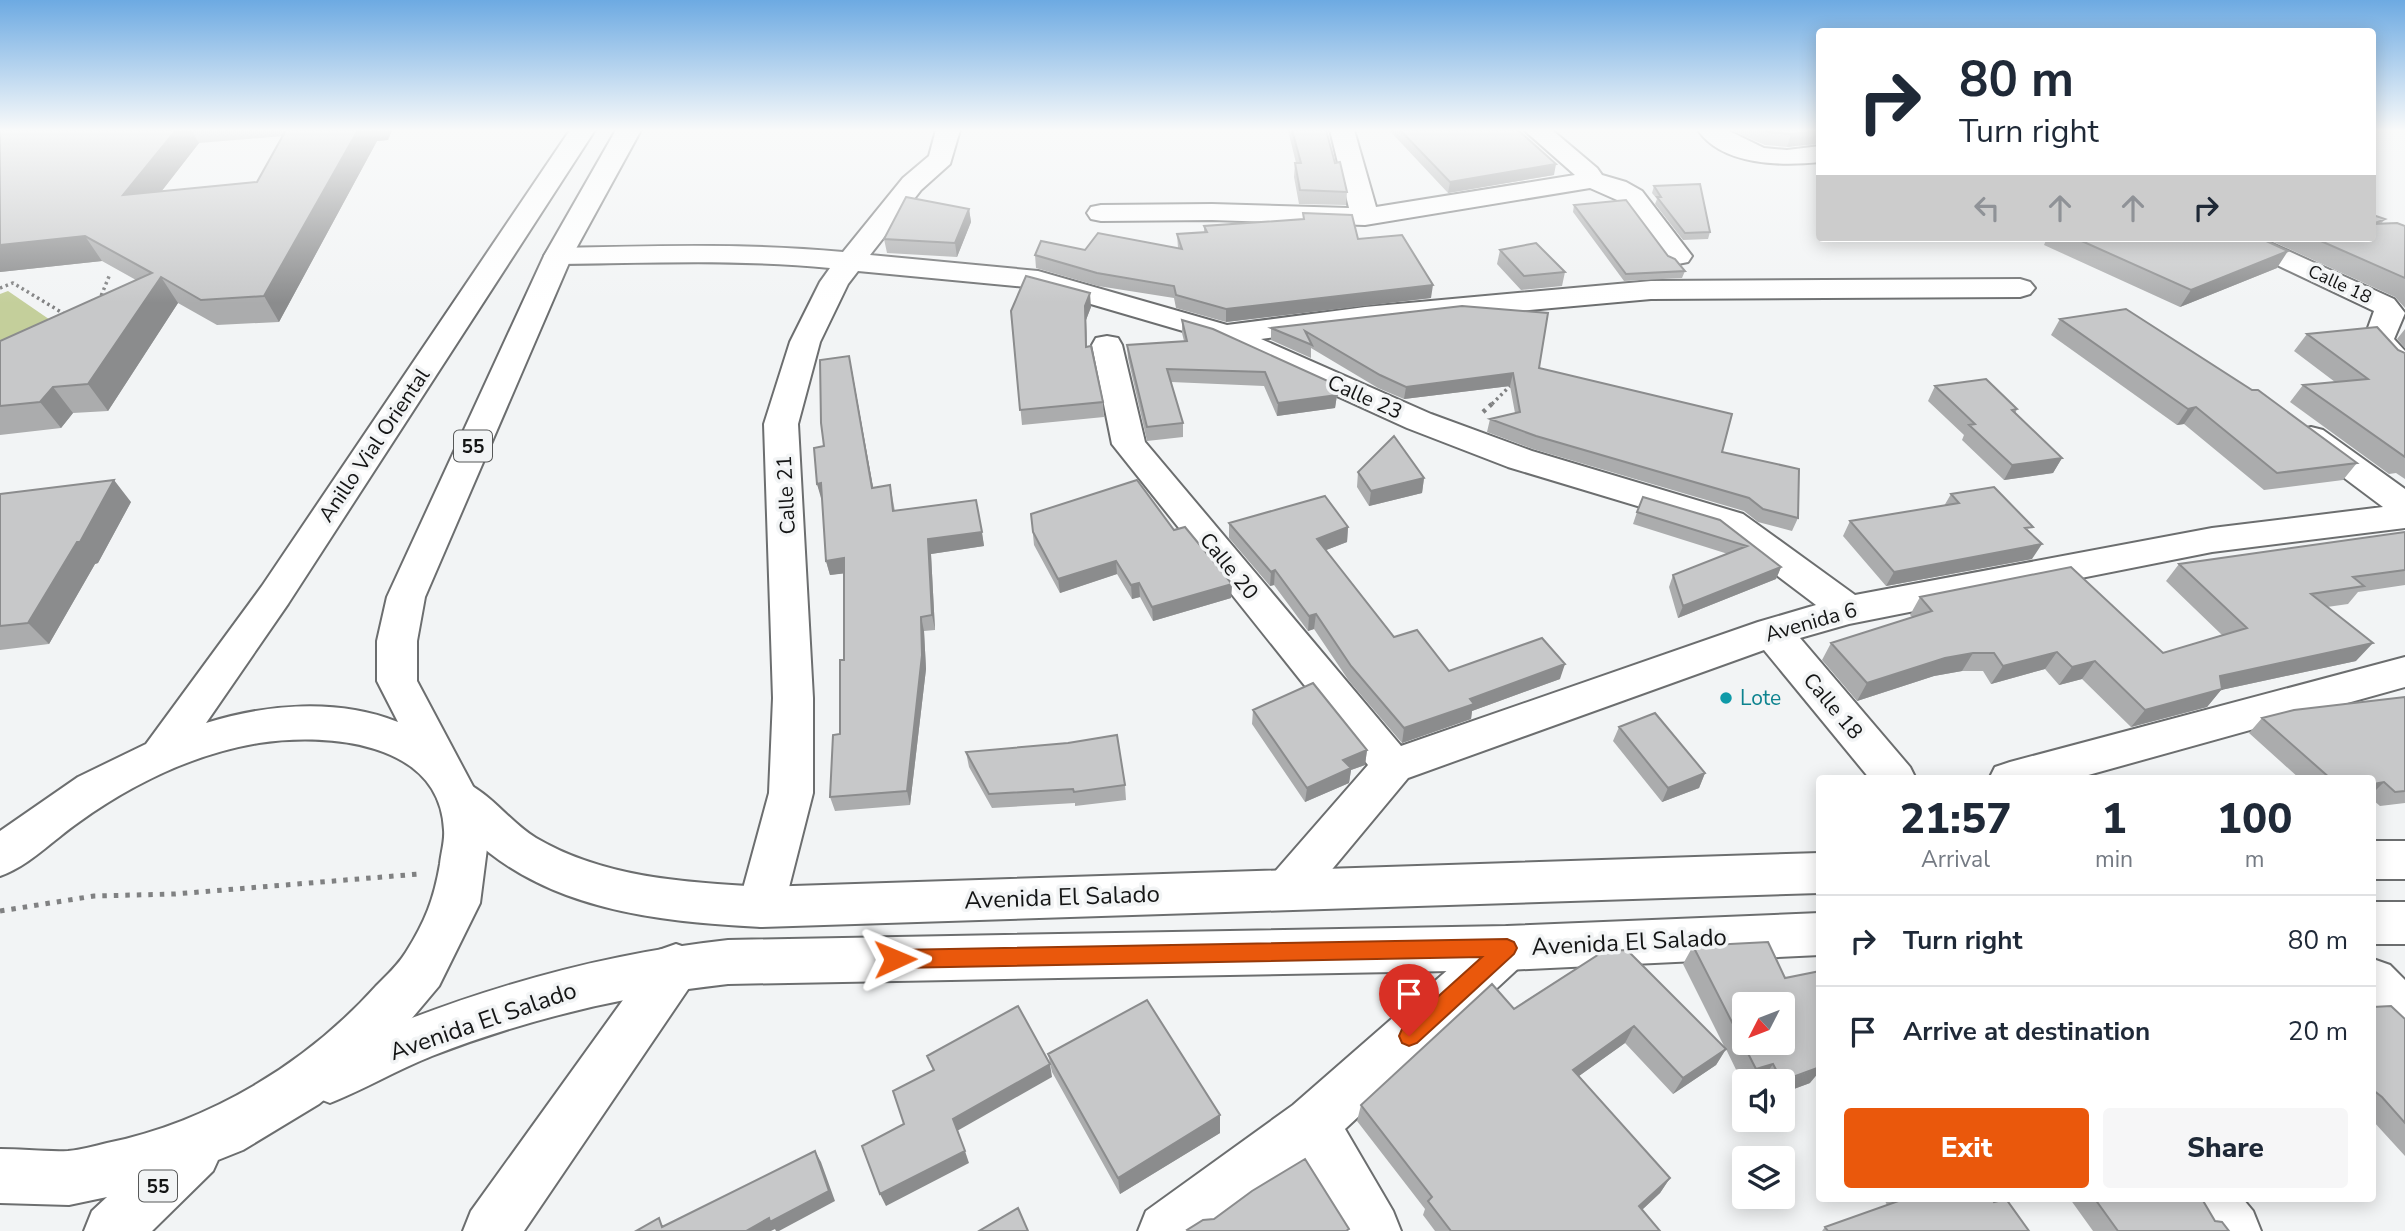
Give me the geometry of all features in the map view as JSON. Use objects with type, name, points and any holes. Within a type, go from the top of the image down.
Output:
[{"type":"main road","name":"Anillo Vial Oriental","points":[[161,755],[275,595],[546,187]]},
{"type":"main road","name":"55","points":[[452,785],[397,681],[397,640],[406,597],[558,256],[597,187]]},
{"type":"main road","name":"Calle 21","points":[[761,907],[791,793],[793,698],[781,424],[806,342],[834,282],[909,187]]},
{"type":"main road","points":[[1357,187],[1365,217]]},
{"type":"main road","points":[[1101,213],[1213,212],[1365,217],[1546,187]]},
{"type":"main road","points":[[1615,187],[1633,197],[1678,257]]},
{"type":"main road","name":"Calle 18","points":[[2266,249],[2384,305],[2390,313],[2379,339],[2389,354],[2405,365]]},
{"type":"main road","name":"Calle 23","points":[[558,256],[705,253],[853,261],[1038,280],[1224,334],[1464,438],[1520,459],[1730,522],[1849,610]]},
{"type":"main road","points":[[1224,334],[1365,316],[1651,290],[2020,288]]},
{"type":"main road","name":"Calle 20","points":[[1107,345],[1129,444],[1393,766]]},
{"type":"main road","points":[[2289,421],[2405,506]]},
{"type":"main road","name":"Avenida 6","points":[[1393,766],[1772,632],[1849,610],[2101,559],[2212,540],[2405,516]]},
{"type":"main road","name":"Calle 18","points":[[1772,632],[1892,775]]},
{"type":"main road","points":[[2025,775],[2405,672]]},
{"type":"main road","name":"Avenida El Salado","points":[[0,857],[47,819],[108,780],[161,755],[249,729],[291,723],[329,723],[365,728],[397,737],[423,752],[452,785],[518,850],[565,874],[636,896],[693,904],[761,907],[1816,873]]},
{"type":"main road","points":[[1288,890],[1393,766]]},
{"type":"main road","points":[[0,1176],[17,1179],[76,1178],[139,1165],[204,1142],[285,1098],[342,1055],[390,1009],[427,962],[453,914],[466,870],[467,831],[452,785]]},
{"type":"main road","points":[[2376,860],[2405,860]]},
{"type":"main road","points":[[2376,923],[2405,923]]},
{"type":"main road","name":"Avenida El Salado","points":[[285,1098],[421,1037],[551,993],[676,966],[728,962],[1507,948],[1816,934]]},
{"type":"main road","points":[[1166,1231],[1312,1124],[1507,948]]},
{"type":"main road","points":[[491,1231],[614,1059],[676,966]]},
{"type":"main road","points":[[2376,984],[2405,1014]]},
{"type":"main road","points":[[1312,1124],[1373,1231]]},
{"type":"main road","name":"55","points":[[112,1231],[204,1142]]},
{"type":"main road","points":[[2211,1202],[2233,1231]]},
{"type":"path","points":[[97,306],[110,274]]},
{"type":"path","points":[[0,288],[13,283],[67,315]]},
{"type":"path","points":[[1464,438],[1485,408],[1523,377]]},
{"type":"path","points":[[0,911],[94,896],[175,894],[466,870]]},
{"type":"green space","points":[[8,291],[75,337],[0,370],[0,294]]},
{"type":"building","points":[[0,187],[129,187],[123,195],[201,187],[325,187],[264,296],[201,300],[161,277],[88,384],[53,387],[40,402],[0,406],[0,341],[152,273],[85,236],[0,245]]},
{"type":"building","points":[[1300,187],[1346,187],[1347,192],[1300,190]]},
{"type":"building","points":[[1655,187],[1701,187],[1710,232],[1685,233],[1657,197],[1661,197]]},
{"type":"building","points":[[906,197],[969,209],[955,243],[884,239]]},
{"type":"building","points":[[1626,200],[1668,256],[1675,259],[1685,271],[1626,274],[1574,205]]},
{"type":"building","points":[[1303,213],[1352,215],[1358,239],[1402,235],[1433,285],[1226,309],[1176,295],[1174,286],[1097,273],[1035,255],[1041,241],[1085,250],[1098,233],[1182,249],[1177,234],[1207,232],[1204,226],[1304,219]]},
{"type":"building","points":[[2397,223],[2405,226],[2405,278],[2323,242],[2376,242],[2376,224]]},
{"type":"building","points":[[2084,242],[2268,242],[2288,251],[2191,290]]},
{"type":"building","points":[[1536,243],[1565,272],[1524,276],[1500,250]]},
{"type":"building","points":[[1026,276],[1090,293],[1085,306],[1086,347],[1091,346],[1103,402],[1020,410],[1011,311]]},
{"type":"building","points":[[1462,306],[1548,313],[1539,368],[1732,414],[1722,452],[1799,469],[1798,518],[1763,509],[1749,498],[1536,436],[1490,419],[1520,412],[1513,373],[1406,387],[1380,375],[1305,331],[1312,345],[1271,328]]},
{"type":"building","points":[[2126,309],[2252,390],[2258,390],[2357,463],[2277,473],[2196,407],[2188,409],[2060,319]]},
{"type":"building","points":[[1182,320],[1213,329],[1330,382],[1337,395],[1278,403],[1265,372],[1167,369],[1183,423],[1147,427],[1127,345],[1187,341]]},
{"type":"building","points":[[2377,327],[2398,350],[2405,353],[2405,457],[2303,385],[2368,379],[2307,334]]},
{"type":"building","points":[[849,356],[872,488],[890,485],[893,511],[976,500],[982,532],[928,539],[932,615],[921,617],[922,655],[907,791],[830,797],[833,735],[840,734],[840,660],[844,660],[844,558],[826,561],[821,483],[817,484],[814,448],[824,446],[820,360]]},
{"type":"building","points":[[1986,379],[2017,409],[2012,410],[2062,458],[2012,465],[1969,425],[1975,424],[1935,386]]},
{"type":"building","points":[[1394,436],[1424,478],[1371,491],[1358,472]]},
{"type":"building","points":[[114,480],[80,542],[77,542],[28,623],[0,626],[0,494]]},
{"type":"building","points":[[1137,480],[1174,530],[1185,527],[1232,584],[1152,607],[1139,583],[1131,585],[1116,561],[1058,579],[1033,532],[1031,514]]},
{"type":"building","points":[[1994,487],[2033,527],[2025,528],[2042,544],[1894,572],[1850,521],[1959,503],[1951,494]]},
{"type":"building","points":[[1325,496],[1348,527],[1317,539],[1394,637],[1417,630],[1449,671],[1542,638],[1565,664],[1470,699],[1474,704],[1404,728],[1351,666],[1316,614],[1309,616],[1275,570],[1271,572],[1229,523]]},
{"type":"building","points":[[1643,497],[1720,520],[1781,567],[1683,606],[1673,575],[1747,546],[1637,512]]},
{"type":"building","points":[[2405,532],[2405,570],[2353,577],[2364,586],[2311,594],[2373,643],[2220,676],[2222,689],[2145,710],[2095,661],[2072,667],[2057,652],[2003,666],[1994,653],[1973,653],[1945,658],[1867,683],[1831,643],[1932,611],[1920,597],[2071,567],[2163,653],[2247,628],[2179,564]]},
{"type":"building","points":[[1313,683],[1367,750],[1343,760],[1351,768],[1307,788],[1253,710]]},
{"type":"building","points":[[2405,697],[2405,791],[2395,792],[2384,782],[2376,783],[2376,775],[2326,775],[2262,718],[2294,710]]},
{"type":"building","points":[[1655,713],[1705,773],[1668,788],[1619,727]]},
{"type":"building","points":[[1117,735],[1125,785],[1074,792],[1073,789],[989,794],[966,752],[1068,743]]},
{"type":"building","points":[[1768,942],[1785,978],[1816,972],[1816,1068],[1795,1076],[1795,1069],[1776,1069],[1773,1064],[1756,1069],[1749,1055],[1796,1055],[1796,992],[1732,992],[1732,1022],[1693,946]]},
{"type":"building","points":[[1627,950],[1726,1049],[1683,1078],[1634,1026],[1573,1070],[1670,1178],[1639,1206],[1660,1231],[1451,1231],[1428,1201],[1432,1197],[1361,1105],[1492,984],[1514,1009],[1604,951]]},
{"type":"building","points":[[1147,1000],[1220,1115],[1118,1178],[1048,1054]]},
{"type":"building","points":[[1018,1006],[1050,1064],[953,1119],[965,1151],[880,1194],[862,1146],[904,1124],[893,1091],[934,1070],[927,1056]]},
{"type":"building","points":[[2391,1006],[2405,1019],[2405,1123],[2376,1092],[2376,1007]]},
{"type":"building","points":[[815,1151],[829,1191],[770,1222],[769,1218],[746,1231],[636,1231],[659,1218],[662,1227]]},
{"type":"building","points":[[1305,1159],[1349,1229],[1346,1231],[1187,1230],[1203,1220],[1214,1219],[1252,1191]]},
{"type":"building","points":[[1896,1202],[2008,1202],[2029,1231],[1828,1231],[1825,1227]]},
{"type":"building","points":[[2097,1202],[2204,1202],[2215,1221],[2222,1222],[2229,1231],[2118,1231]]},
{"type":"building","points":[[1018,1208],[1028,1231],[979,1231]]},
{"type":"place","name":"Lote","points":[[1726,698]]},
{"type":"route","points":[[895,959],[1507,948],[1409,1036]]}]
